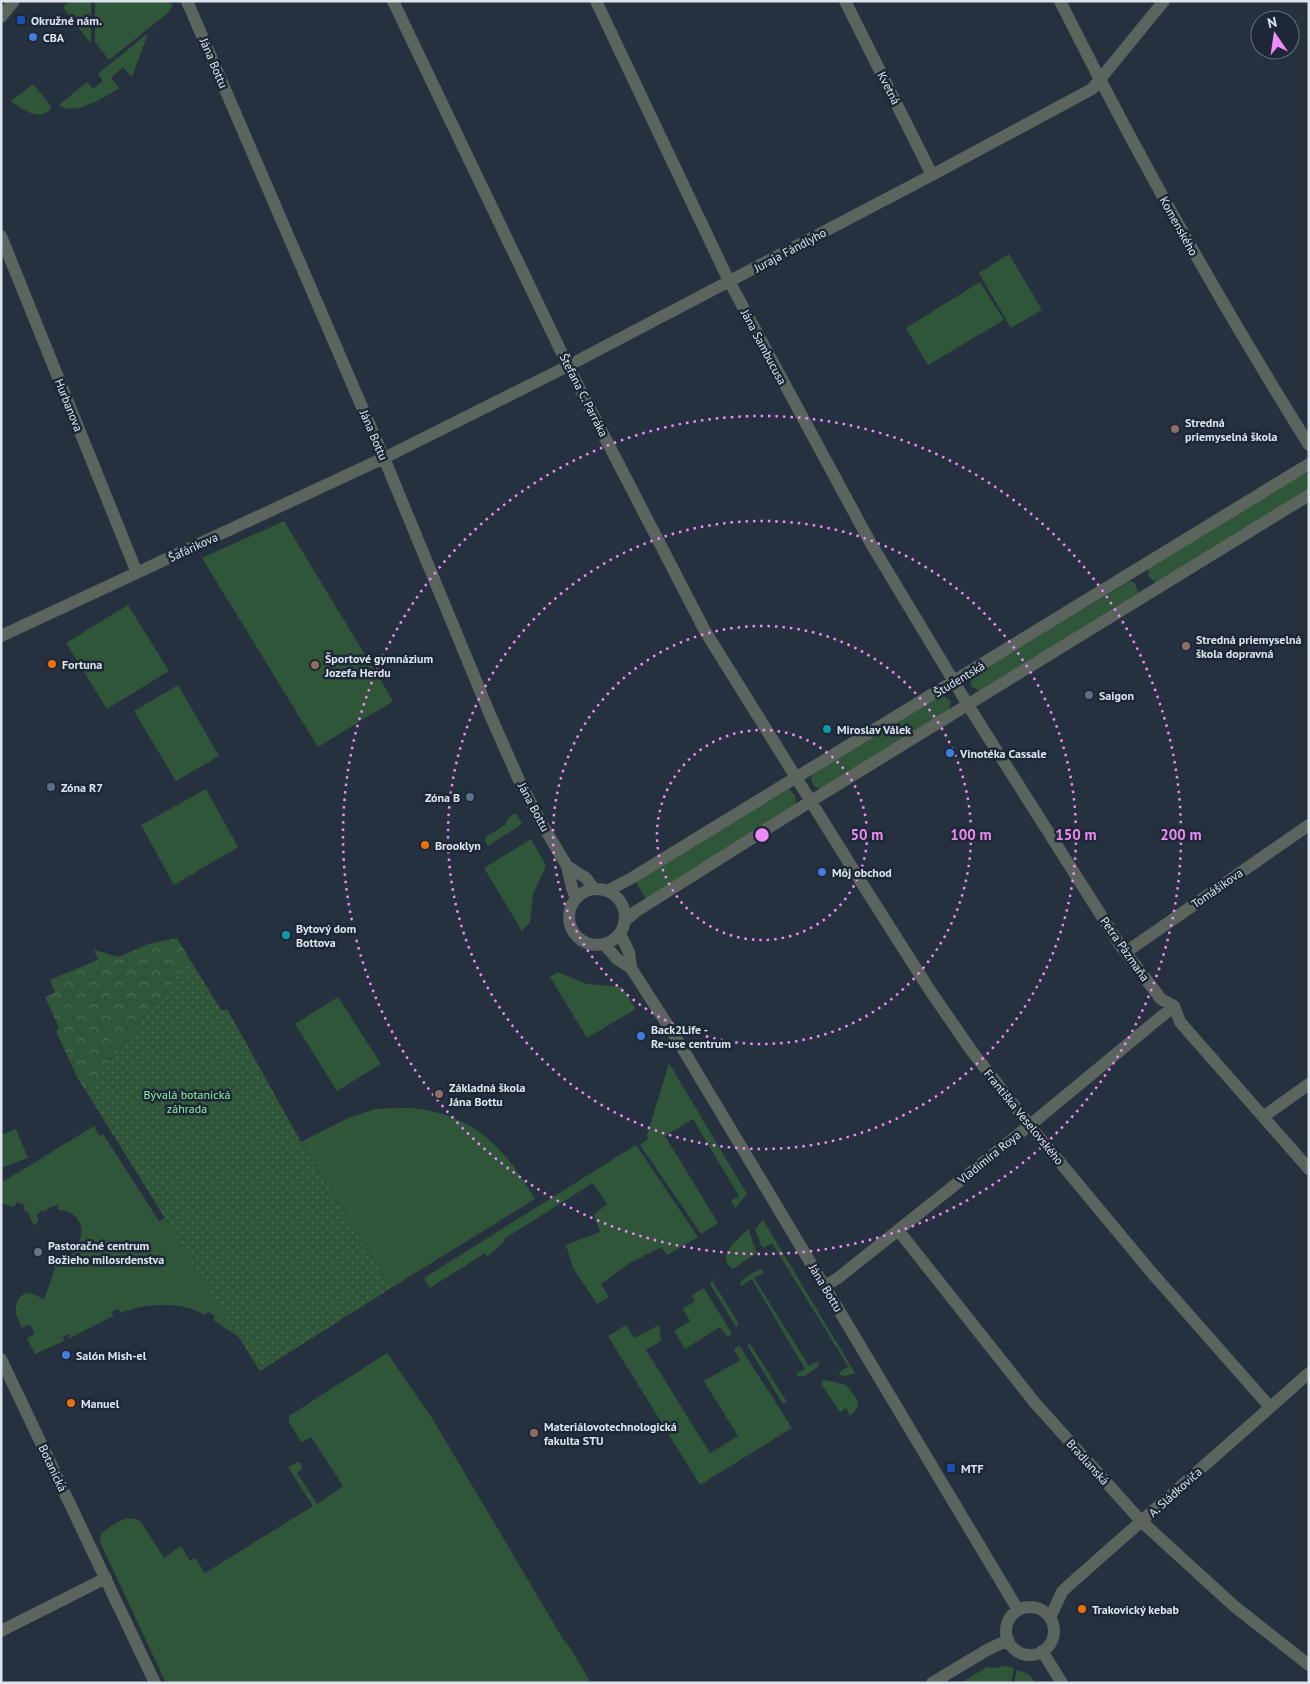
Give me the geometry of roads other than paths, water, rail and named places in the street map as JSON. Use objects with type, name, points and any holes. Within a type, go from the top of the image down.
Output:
[{"type":"street","points":[[1,17],[14,1]]},
{"type":"street","name":"Jána Bottu","points":[[187,1],[384,458],[487,708],[514,770],[542,824],[567,866],[576,898]]},
{"type":"street","name":"Štefana C. Parráka","points":[[393,1],[568,366],[705,631],[811,801]]},
{"type":"street","name":"Jána Sambucusa","points":[[596,1],[729,281],[870,542],[968,706]]},
{"type":"street","name":"Kvetná","points":[[844,1],[932,175]]},
{"type":"street","name":"Komenského","points":[[1060,1],[1100,81],[1201,267],[1309,445]]},
{"type":"street","name":"Juraja Fándlyho","points":[[384,458],[568,366],[1092,89],[1164,1]]},
{"type":"street","name":"Hurbanova","points":[[1,236],[137,573]]},
{"type":"street","name":"Šafárikova","points":[[1,636],[384,458]]},
{"type":"street","name":"Študentská","points":[[607,891],[630,880],[1309,464]]},
{"type":"street","points":[[625,921],[635,912],[811,801],[1309,495]]},
{"type":"street","name":"Petra Pázmaňa","points":[[968,706],[1126,952],[1162,999],[1174,1006],[1180,1022],[1309,1170]]},
{"type":"street","name":"Františka Veselovského","points":[[811,801],[929,989],[971,1050],[1152,1273],[1270,1407]]},
{"type":"street","name":"Tomášikova","points":[[1126,952],[1309,825]]},
{"type":"street","name":"Jána Bottu","points":[[567,866],[586,878],[594,889]]},
{"type":"street","points":[[594,889],[607,891],[615,895],[621,902],[625,911],[625,921],[617,938],[599,946],[589,945],[580,941],[574,934],[568,917],[570,908],[581,894],[594,889]]},
{"type":"street","name":"Jána Bottu","points":[[620,934],[629,952],[631,968]]},
{"type":"street","name":"Jána Bottu","points":[[604,944],[617,959],[631,968],[681,1046],[1018,1610]]},
{"type":"street","name":"Vladimíra Roya","points":[[825,1286],[838,1278],[1030,1125],[1174,1006]]},
{"type":"street","points":[[1263,1117],[1309,1084]]},
{"type":"street","name":"Bradlanská","points":[[898,1230],[1035,1403],[1141,1521],[1234,1606],[1309,1665]]},
{"type":"street","name":"Botanická","points":[[1,1359],[155,1683]]},
{"type":"street","name":"A. Sládkoviča","points":[[1050,1618],[1062,1592],[1068,1586],[1309,1373]]},
{"type":"street","points":[[1,1630],[106,1578]]},
{"type":"street","points":[[1026,1607],[1035,1608],[1043,1611],[1050,1618],[1053,1630],[1048,1646],[1042,1651],[1033,1654],[1021,1653],[1014,1649],[1008,1640],[1006,1631],[1010,1617],[1018,1610],[1026,1607]]},
{"type":"street","points":[[932,1683],[987,1650],[1008,1640]]},
{"type":"street","points":[[1042,1651],[1062,1683]]},
{"type":"place","name":"Okružné nám.","points":[[21,20]]},
{"type":"place","name":"CBA","points":[[33,37]]},
{"type":"place","name":"Stredná priemyselná škola","points":[[1175,429]]},
{"type":"place","name":"Stredná priemyselná škola dopravná","points":[[1186,646]]},
{"type":"place","name":"Fortuna","points":[[52,664]]},
{"type":"place","name":"Športové gymnázium Jozefa Herdu","points":[[315,665]]},
{"type":"place","name":"Saigon","points":[[1089,695]]},
{"type":"place","name":"Miroslav Válek","points":[[827,729]]},
{"type":"place","name":"Vinotéka Cassale","points":[[950,753]]},
{"type":"place","name":"Zóna R7","points":[[51,787]]},
{"type":"place","name":"Zóna B","points":[[470,797]]},
{"type":"place","name":"Brooklyn","points":[[425,845]]},
{"type":"place","name":"Môj obchod","points":[[822,872]]},
{"type":"place","name":"Bytový dom Bottova","points":[[286,935]]},
{"type":"place","name":"Back2Life - Re-use centrum","points":[[641,1036]]},
{"type":"place","name":"Základná škola Jána Bottu","points":[[439,1094]]},
{"type":"place","name":"Pastoračné centrum Božieho milosrdenstva","points":[[38,1252]]},
{"type":"place","name":"Salón Mish-el","points":[[66,1355]]},
{"type":"place","name":"Manuel","points":[[71,1403]]},
{"type":"place","name":"Materiálovotechnologická fakulta STU","points":[[534,1433]]},
{"type":"place","name":"MTF","points":[[951,1468]]},
{"type":"place","name":"Trakovický kebab","points":[[1082,1609]]},
{"type":"park label","name":"Bývalá botanická záhrada","points":[[187,1101]]}]
